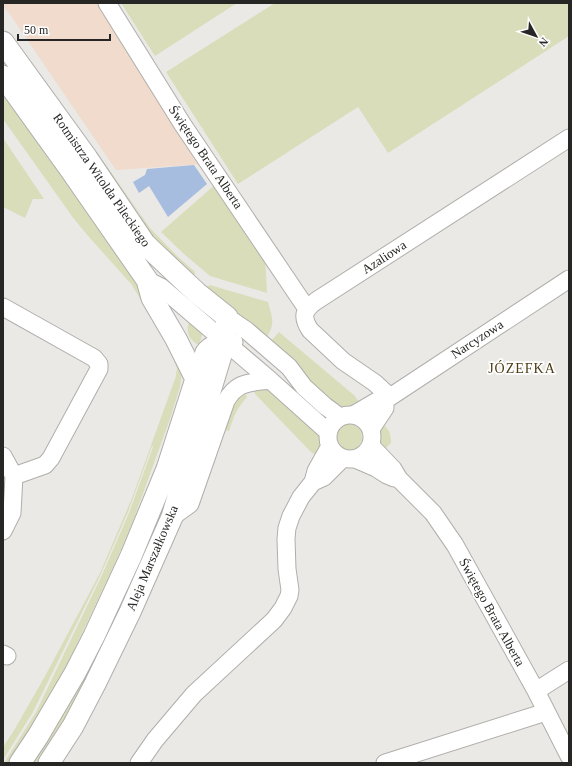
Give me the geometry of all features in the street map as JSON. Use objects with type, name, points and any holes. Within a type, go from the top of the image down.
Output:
[{"type":"main road","name":"Rotmistrza Witolda Pileckiego","points":[[3,42],[87,158],[144,244],[227,317]]},
{"type":"main road","name":"Rotmistrza Witolda Pileckiego","points":[[3,76],[56,149],[147,280],[152,298],[176,339],[196,379]]},
{"type":"main road","name":"Aleja Marszałkowska","points":[[50,763],[73,726],[95,684],[130,612],[172,517],[184,474],[226,342],[227,317]]},
{"type":"main road","name":"Aleja Marszałkowska","points":[[20,763],[38,736],[75,673],[132,556],[167,469],[196,379]]},
{"type":"street","name":"Świętego Brata Alberta","points":[[107,3],[184,126],[308,308]]},
{"type":"street","name":"Azaliowa","points":[[308,308],[316,301],[569,138]]},
{"type":"street","name":"Narcyzowa","points":[[346,416],[377,401],[387,398],[569,279]]},
{"type":"street","name":"Rotmistrza Witolda Pileckiego","points":[[147,280],[161,287],[270,380],[329,439]]},
{"type":"street","points":[[3,307],[94,358],[99,364],[97,374],[51,458],[45,465],[14,476]]},
{"type":"street","points":[[308,308],[304,318],[310,330],[343,361],[375,383],[387,398],[385,408],[371,429]]},
{"type":"street","name":"Rotmistrza Witolda Pileckiego","points":[[227,317],[246,330],[289,367],[304,387],[325,406],[346,416]]},
{"type":"street","points":[[196,379],[206,349],[213,344],[233,342],[245,345],[281,377],[304,387]]},
{"type":"street","points":[[172,517],[190,504],[230,393],[241,385],[270,380]]},
{"type":"street","points":[[139,763],[155,740],[194,694],[274,620],[284,608],[290,590],[287,569],[287,528],[291,516],[313,482],[329,439],[332,424],[346,416],[361,417],[367,422],[371,429],[371,446],[362,456],[349,458],[335,454],[329,439]]},
{"type":"street","name":"Świętego Brata Alberta","points":[[371,446],[393,469],[399,479],[433,513],[455,545],[536,691],[569,756]]},
{"type":"street","points":[[3,456],[14,476],[12,513],[3,531]]},
{"type":"street","name":"Świętego Brata Alberta","points":[[349,458],[376,468],[387,475],[399,479]]},
{"type":"street","points":[[313,482],[324,477],[349,458]]},
{"type":"street","points":[[536,691],[569,670]]},
{"type":"street","points":[[385,763],[546,712]]},
{"type":"shaded area","points":[[3,3],[99,3],[204,164],[116,170],[3,6]]},
{"type":"green space","points":[[121,3],[237,3],[155,56]]},
{"type":"green space","points":[[275,3],[569,3],[569,36],[388,153],[358,107],[238,184],[166,72]]},
{"type":"green space","points":[[3,86],[127,265],[165,333],[161,335],[132,285],[74,219],[3,119]]},
{"type":"green space","points":[[3,138],[44,199],[33,199],[25,218],[3,207]]},
{"type":"green space","points":[[103,161],[150,228],[195,272],[194,281],[160,250],[140,215]]},
{"type":"green space","points":[[217,183],[265,254],[267,293],[210,276],[161,232]]},
{"type":"green space","points":[[210,285],[268,302],[272,316],[272,324],[266,338],[265,339],[206,287]]},
{"type":"green space","points":[[190,320],[203,332],[199,345],[190,338],[188,334],[188,324]]},
{"type":"green space","points":[[279,332],[355,396],[363,406],[344,409],[332,406],[271,341]]},
{"type":"green space","points":[[175,348],[182,372],[180,387],[133,521],[113,568],[49,700],[13,763],[4,763],[36,712],[102,575],[129,513],[153,447],[152,446],[128,512],[99,578],[33,712],[3,760],[3,747],[44,678],[100,573],[132,498],[176,376],[177,368],[170,351]]},
{"type":"green space","points":[[253,388],[265,389],[274,393],[321,437],[322,444],[319,458],[310,451],[255,394]]},
{"type":"green space","points":[[244,390],[247,397],[236,413],[229,431],[220,429],[225,412]]},
{"type":"green space","points":[[380,421],[388,430],[391,439],[391,443],[382,452],[378,437]]},
{"type":"green space","points":[[349,424],[358,428],[362,437],[358,446],[349,450],[340,446],[336,437],[340,428]]},
{"type":"green space","points":[[180,450],[163,513],[113,631],[43,763],[29,763]]},
{"type":"water","points":[[194,165],[207,184],[168,217],[149,186],[139,193],[133,182],[145,175],[147,169]]},
{"type":"district","name":"JÓZEFKA","points":[[522,368]]}]
